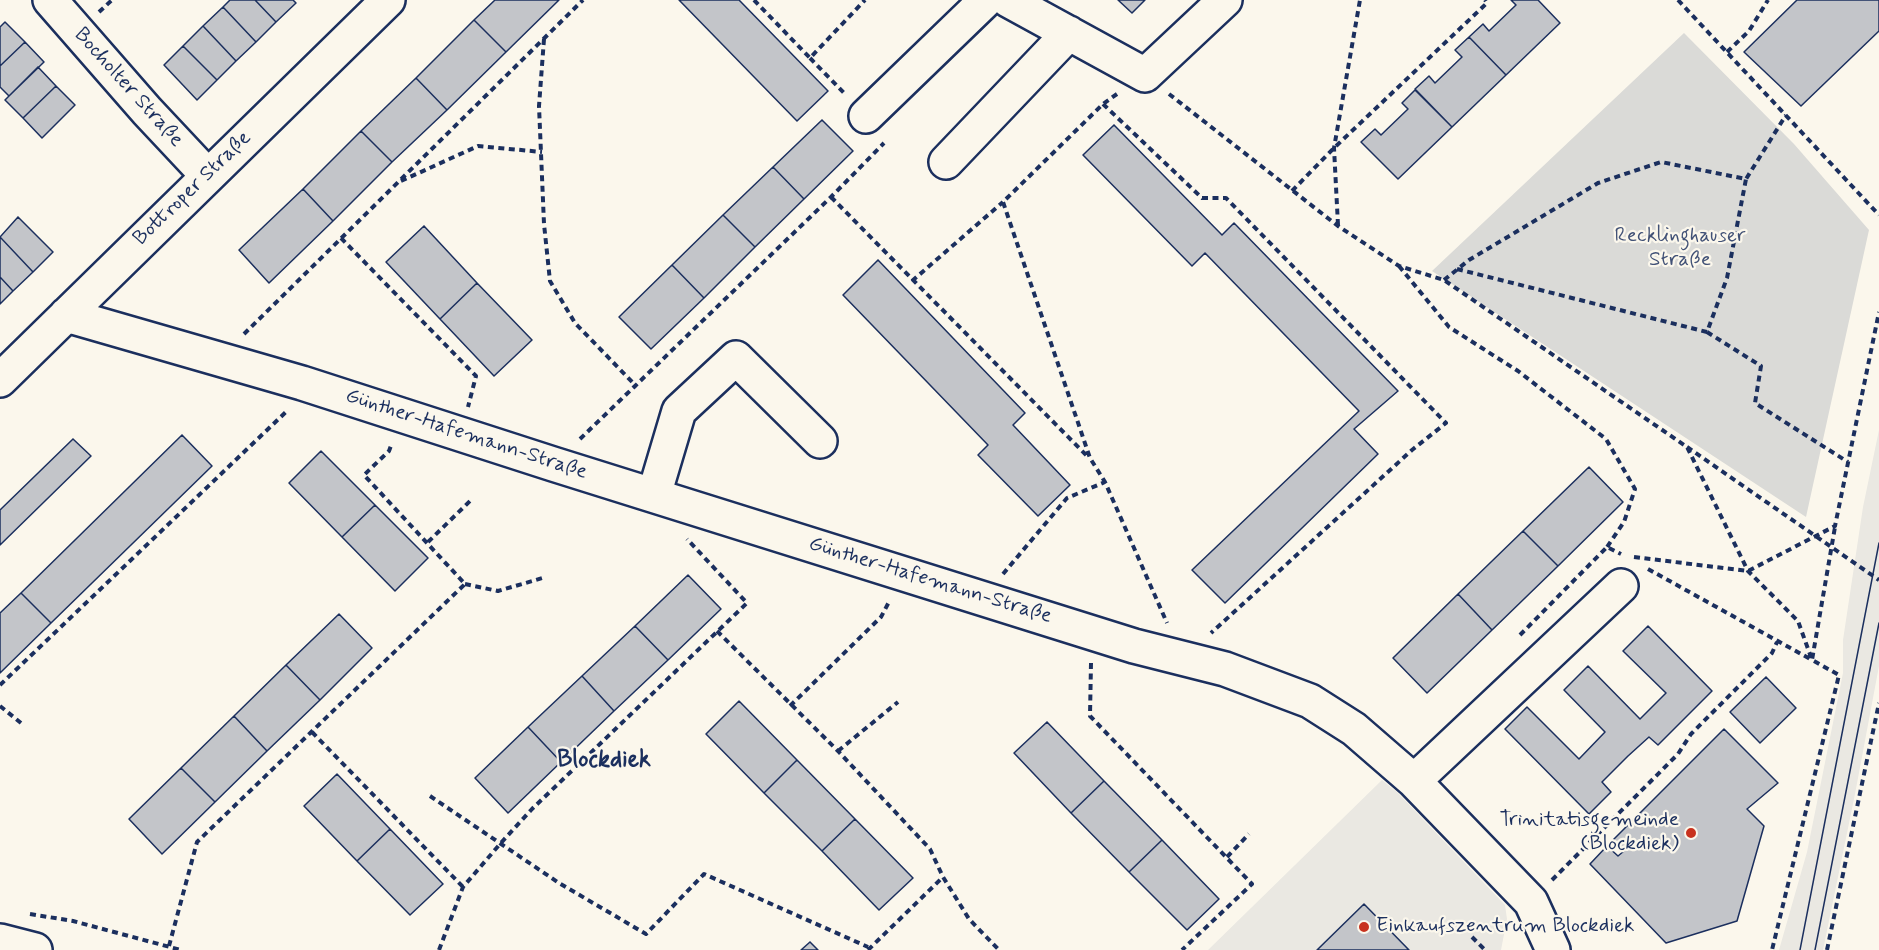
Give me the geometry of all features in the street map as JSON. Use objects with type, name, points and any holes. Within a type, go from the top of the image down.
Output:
[{"type":"street","name":"Bocholter Straße","points":[[50,0],[147,111],[207,175]]},
{"type":"street","name":"Bottroper Straße","points":[[0,380],[387,0]]},
{"type":"street","points":[[877,128],[986,0]]},
{"type":"street","points":[[1008,0],[1145,75],[1225,0]]},
{"type":"street","points":[[946,162],[1069,33]]},
{"type":"street","name":"Günther-Hafemann-Straße","points":[[66,315],[219,358],[406,415],[553,464],[690,505],[1134,646],[1185,657],[1310,701],[1354,729],[1414,781],[1530,902],[1549,948]]},
{"type":"street","points":[[654,495],[679,411],[736,358],[820,441]]},
{"type":"street","points":[[1414,781],[1630,568]]},
{"type":"street","points":[[0,941],[35,950]]},
{"type":"path","points":[[219,358],[583,0]]},
{"type":"path","points":[[754,0],[829,76]]},
{"type":"path","points":[[810,58],[865,0]]},
{"type":"path","points":[[1338,226],[1334,148],[1360,0]]},
{"type":"path","points":[[1292,191],[1334,148],[1487,3],[1485,0]]},
{"type":"path","points":[[1678,0],[1879,215]]},
{"type":"path","points":[[1727,52],[1749,31],[1768,0]]},
{"type":"path","points":[[544,38],[539,106],[544,224],[550,281],[576,323],[637,387]]},
{"type":"path","points":[[912,282],[1003,202],[1103,104],[1145,75],[1338,226],[1399,266],[1443,280],[1879,580]]},
{"type":"path","points":[[1003,202],[1090,458],[1105,483],[1157,604],[1185,657],[1412,450],[1446,423],[1226,198],[1202,198],[1103,104]]},
{"type":"path","points":[[1707,332],[1727,278],[1746,179],[1786,116]]},
{"type":"path","points":[[553,464],[637,387],[831,197],[877,128]]},
{"type":"path","points":[[398,182],[478,146],[542,152]]},
{"type":"path","points":[[1443,280],[1457,268],[1598,183],[1661,162],[1746,179]]},
{"type":"path","points":[[831,197],[912,282],[1090,458]]},
{"type":"path","points":[[341,238],[476,376],[462,434]]},
{"type":"path","points":[[1399,266],[1449,327],[1518,371],[1606,439],[1635,489],[1624,522],[1607,547],[1516,639]]},
{"type":"path","points":[[1457,268],[1707,332],[1761,366],[1755,403],[1848,462]]},
{"type":"path","points":[[1812,660],[1835,526],[1879,312]]},
{"type":"path","points":[[0,685],[287,413],[302,383]]},
{"type":"path","points":[[406,415],[389,451],[364,476],[465,584],[498,591],[546,577]]},
{"type":"path","points":[[1687,447],[1748,571],[1798,621],[1812,660]]},
{"type":"path","points":[[983,597],[1067,498],[1105,483]]},
{"type":"path","points":[[428,542],[470,501]]},
{"type":"path","points":[[439,950],[463,887],[500,844],[532,809],[747,603],[681,533],[690,505]]},
{"type":"path","points":[[1630,568],[1748,571],[1835,526]]},
{"type":"path","points":[[1607,547],[1630,568],[1839,675],[1772,950]]},
{"type":"path","points":[[790,706],[881,617],[906,573]]},
{"type":"path","points":[[169,946],[197,842],[465,584]]},
{"type":"path","points":[[717,631],[837,751],[930,849],[943,878],[969,919],[999,950]]},
{"type":"path","points":[[1100,634],[1091,661],[1090,716],[1252,884],[1182,950]]},
{"type":"path","points":[[1530,902],[1678,754],[1690,734],[1772,653],[1777,642]]},
{"type":"path","points":[[837,751],[898,702]]},
{"type":"path","points":[[1827,950],[1879,703]]},
{"type":"path","points":[[0,706],[21,723]]},
{"type":"path","points":[[312,732],[463,887]]},
{"type":"path","points":[[430,796],[559,883],[646,934],[704,874],[868,949],[943,878]]},
{"type":"path","points":[[1227,857],[1249,834]]},
{"type":"path","points":[[27,914],[73,921],[181,950]]},
{"type":"path","points":[[1472,937],[1485,950]]},
{"type":"shaded area","points":[[1879,430],[1879,666],[1855,794],[1823,950],[1779,950],[1807,852],[1843,673],[1843,640],[1863,507]]},
{"type":"shaded area","points":[[1382,780],[1398,793],[1505,905],[1507,919],[1501,950],[1208,950]]},
{"type":"green space","name":"Recklinghauser Straße","points":[[1684,33],[1794,144],[1869,230],[1806,517],[1432,271]]},
{"type":"building","points":[[230,0],[255,0],[276,22],[256,42],[223,7]]},
{"type":"building","points":[[255,0],[293,0],[296,3],[276,22]]},
{"type":"building","points":[[495,0],[559,0],[506,52],[474,20]]},
{"type":"building","points":[[679,0],[739,0],[828,91],[797,121]]},
{"type":"building","points":[[1118,0],[1145,0],[1132,13]]},
{"type":"building","points":[[1511,0],[1538,0],[1560,23],[1506,75],[1469,37],[1483,24],[1489,31],[1516,5]]},
{"type":"building","points":[[1797,0],[1879,0],[1879,31],[1801,106],[1744,52]]},
{"type":"building","points":[[223,7],[256,42],[236,61],[203,26]]},
{"type":"building","points":[[474,20],[506,52],[447,110],[416,78]]},
{"type":"building","points":[[5,22],[25,42],[0,66],[0,27]]},
{"type":"building","points":[[203,26],[236,61],[217,80],[183,46]]},
{"type":"building","points":[[1469,37],[1506,75],[1452,127],[1415,89],[1429,76],[1435,83],[1462,57],[1455,50]]},
{"type":"building","points":[[25,42],[44,62],[9,96],[0,87],[0,66]]},
{"type":"building","points":[[183,46],[217,80],[197,100],[164,65]]},
{"type":"building","points":[[38,67],[56,86],[23,118],[5,100]]},
{"type":"building","points":[[416,78],[447,110],[392,162],[361,131]]},
{"type":"building","points":[[56,86],[75,105],[42,138],[23,118]]},
{"type":"building","points":[[1415,90],[1452,127],[1398,179],[1361,142],[1375,129],[1381,135],[1408,109],[1402,103]]},
{"type":"building","points":[[822,120],[853,151],[804,199],[773,167]]},
{"type":"building","points":[[1114,125],[1222,235],[1234,223],[1398,391],[1354,429],[1378,454],[1225,603],[1192,570],[1359,411],[1205,253],[1192,266],[1083,155]]},
{"type":"building","points":[[361,131],[392,162],[333,221],[303,189]]},
{"type":"building","points":[[773,167],[804,199],[755,247],[723,215]]},
{"type":"building","points":[[303,189],[333,221],[269,283],[239,250]]},
{"type":"building","points":[[723,215],[755,247],[704,298],[672,265]]},
{"type":"building","points":[[18,217],[53,252],[33,272],[0,237]]},
{"type":"building","points":[[424,226],[477,283],[440,319],[386,262]]},
{"type":"building","points":[[0,237],[33,272],[13,291],[0,277]]},
{"type":"building","points":[[878,260],[1025,413],[1013,425],[1070,485],[1038,516],[978,455],[988,445],[843,295]]},
{"type":"building","points":[[672,265],[704,298],[651,349],[619,317]]},
{"type":"building","points":[[0,277],[13,291],[0,304]]},
{"type":"building","points":[[477,283],[532,340],[494,376],[440,319]]},
{"type":"building","points":[[182,435],[212,466],[51,623],[21,593]]},
{"type":"building","points":[[73,439],[91,456],[0,545],[0,510]]},
{"type":"building","points":[[321,451],[375,505],[342,537],[289,483]]},
{"type":"building","points":[[1589,467],[1623,502],[1558,566],[1523,531]]},
{"type":"building","points":[[375,505],[428,558],[395,591],[342,537]]},
{"type":"building","points":[[1523,531],[1558,566],[1492,630],[1458,594]]},
{"type":"building","points":[[688,575],[721,609],[668,660],[635,626]]},
{"type":"building","points":[[21,593],[51,623],[0,673],[0,613]]},
{"type":"building","points":[[1458,594],[1492,630],[1427,693],[1393,658]]},
{"type":"building","points":[[339,614],[372,648],[320,700],[286,665]]},
{"type":"building","points":[[635,626],[668,660],[614,711],[582,676]]},
{"type":"building","points":[[1648,626],[1712,691],[1658,745],[1649,737],[1602,782],[1611,792],[1589,814],[1505,729],[1527,707],[1579,759],[1605,732],[1564,690],[1588,666],[1640,719],[1666,693],[1623,651]]},
{"type":"building","points":[[286,665],[320,700],[267,751],[234,716]]},
{"type":"building","points":[[582,676],[614,711],[561,762],[528,727]]},
{"type":"building","points":[[1766,677],[1796,708],[1760,743],[1730,712]]},
{"type":"building","points":[[739,701],[797,760],[764,793],[706,734]]},
{"type":"building","points":[[234,716],[267,751],[215,802],[181,768]]},
{"type":"building","points":[[1047,722],[1104,781],[1071,813],[1014,753]]},
{"type":"building","points":[[528,727],[561,762],[508,813],[475,778]]},
{"type":"building","name":"Trinitatisgemeinde (Blockdiek)","points":[[1724,729],[1778,783],[1747,809],[1764,826],[1737,921],[1666,943],[1590,864],[1607,846],[1618,856],[1624,851],[1612,841]]},
{"type":"building","points":[[797,760],[855,819],[822,851],[764,793]]},
{"type":"building","points":[[181,768],[215,802],[162,854],[129,819]]},
{"type":"building","points":[[337,774],[390,829],[357,861],[304,806]]},
{"type":"building","points":[[1104,781],[1162,840],[1129,872],[1071,813]]},
{"type":"building","points":[[855,819],[913,878],[879,910],[822,851]]},
{"type":"building","points":[[390,829],[443,884],[410,915],[357,861]]},
{"type":"building","points":[[1162,840],[1219,899],[1187,930],[1129,872]]},
{"type":"building","name":"Einkaufszentrum Blockdiek","points":[[1364,904],[1409,950],[1317,950]]},
{"type":"building","points":[[810,942],[818,950],[801,950]]},
{"type":"tram line","points":[[1800,950],[1879,543]]},
{"type":"tram line","points":[[1815,950],[1879,623]]},
{"type":"place","name":"Trinitatisgemeinde (Blockdiek)","points":[[1691,833]]},
{"type":"place","name":"Einkaufszentrum Blockdiek","points":[[1364,927]]},
{"type":"district","name":"Blockdiek","points":[[604,761]]}]
